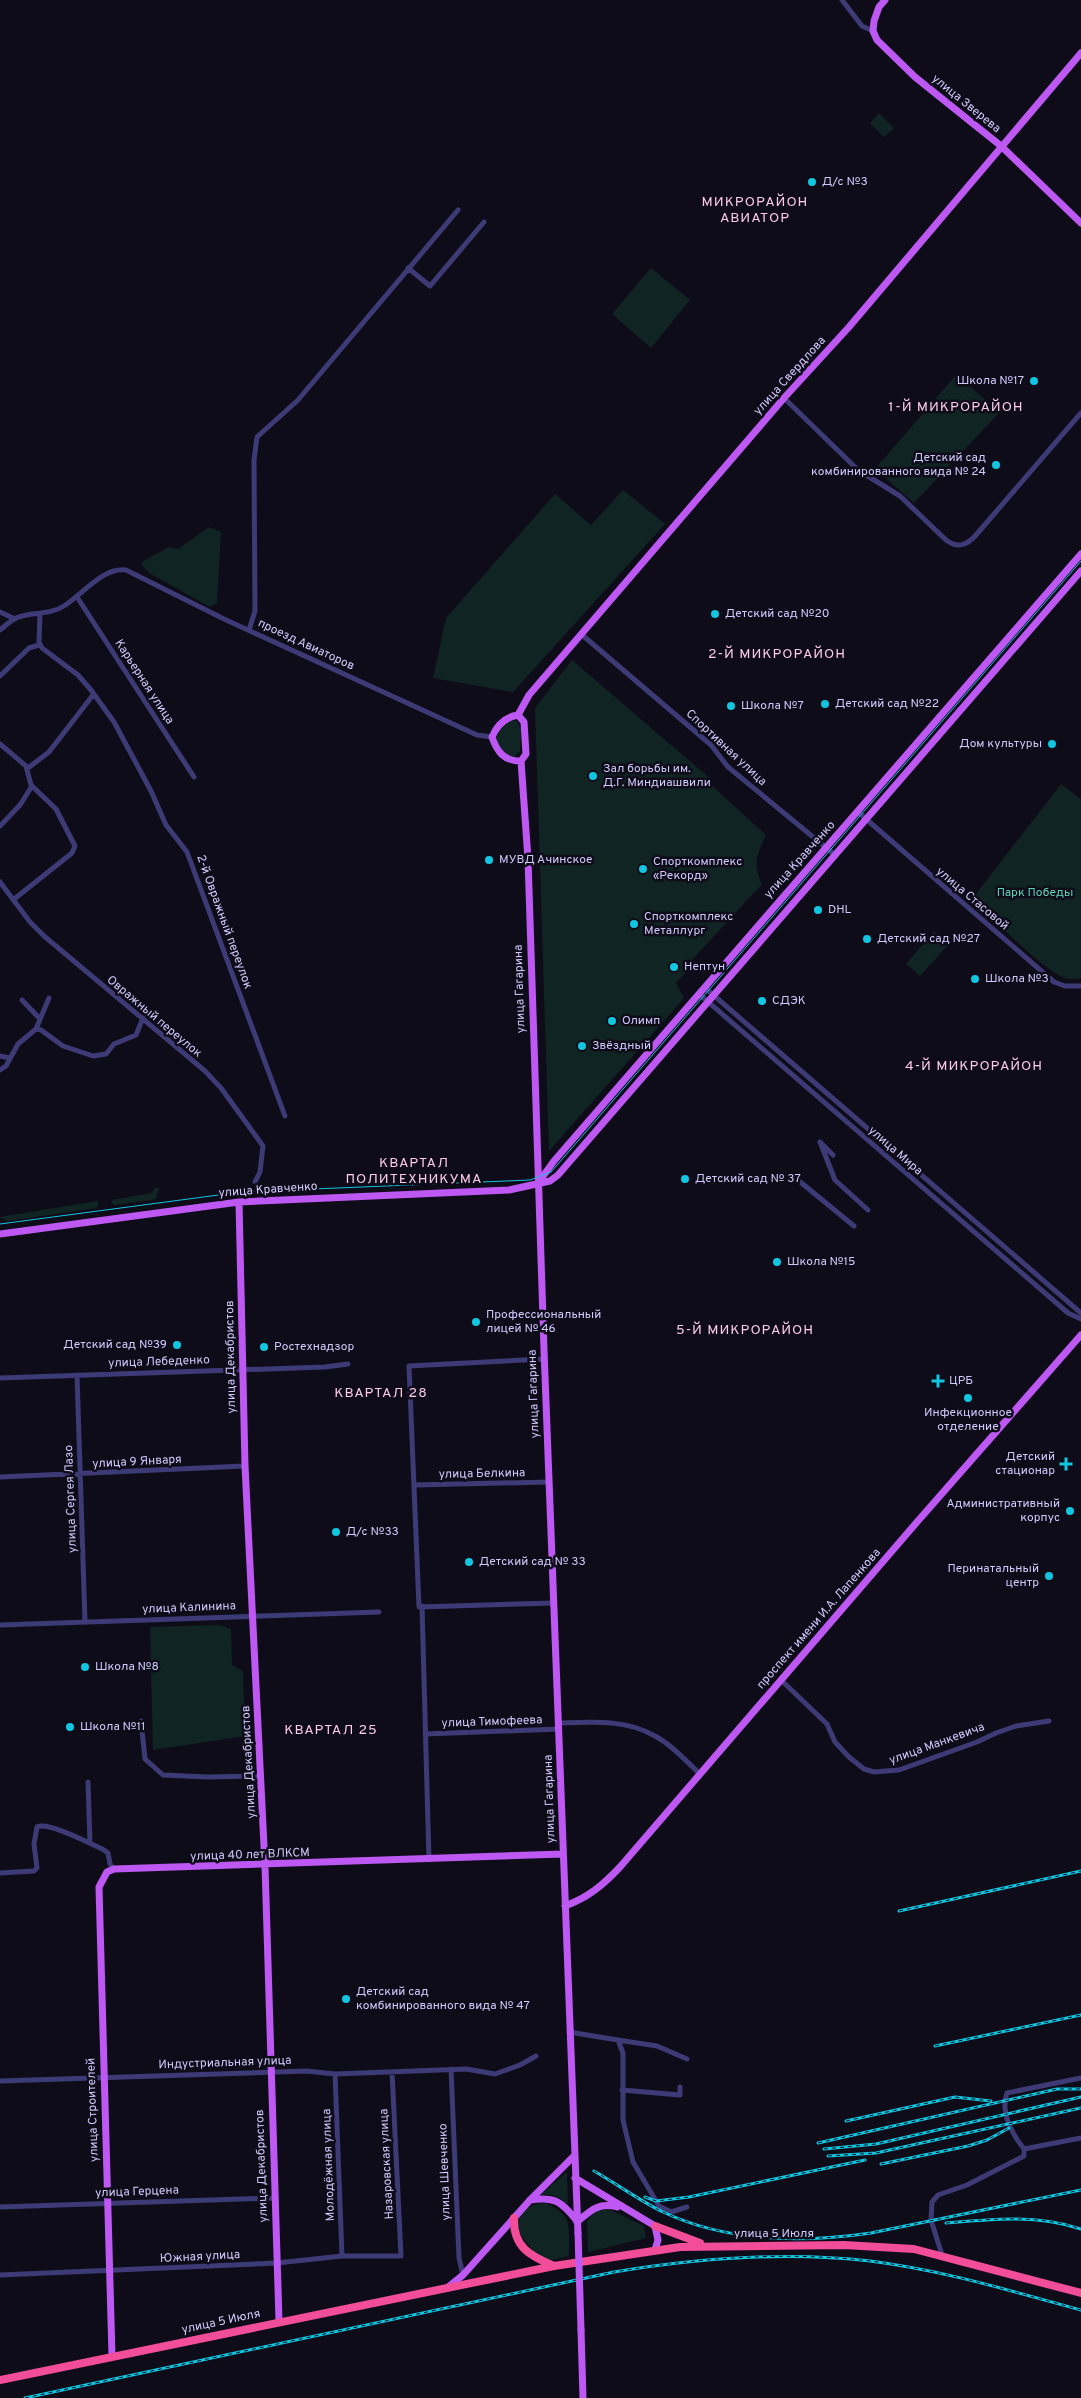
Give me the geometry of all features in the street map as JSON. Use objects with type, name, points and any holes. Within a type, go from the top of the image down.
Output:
[{"type":"highway","points":[[514,2218],[514,2230],[517,2240],[534,2258],[554,2266]]},
{"type":"highway","points":[[655,2226],[709,2246]]},
{"type":"highway","name":"улица 5 Июля","points":[[0,2380],[279,2321],[554,2266],[655,2250],[709,2246],[844,2245],[914,2250],[942,2255],[1081,2293]]},
{"type":"main road","points":[[873,31],[876,14],[885,0]]},
{"type":"main road","name":"улица Зверева","points":[[873,31],[877,40],[915,77],[1001,146],[1081,223]]},
{"type":"main road","name":"улица Свердлова","points":[[518,715],[529,695],[784,398],[849,327],[1081,53]]},
{"type":"main road","name":"улица Кравченко","points":[[538,1183],[594,1114],[1081,554]]},
{"type":"main road","name":"улица Кравченко","points":[[0,1234],[239,1202],[509,1190],[550,1181],[558,1175],[1079,573]]},
{"type":"main road","points":[[518,715],[524,722],[526,746],[526,754],[521,761],[506,759],[495,747],[492,738],[501,722],[508,716],[518,715]]},
{"type":"main road","name":"улица Гагарина","points":[[521,761],[528,859],[544,1359],[583,2398]]},
{"type":"main road","name":"улица Декабристов","points":[[239,1202],[245,1466],[265,1866],[279,2321]]},
{"type":"main road","name":"проспект имени И.А. Лапенкова","points":[[565,1906],[584,1898],[600,1888],[1081,1335]]},
{"type":"main road","name":"улица 40 лет ВЛКСМ","points":[[114,1870],[564,1854]]},
{"type":"main road","name":"улица Строителей","points":[[112,2356],[99,1886],[107,1872],[114,1870]]},
{"type":"main road","points":[[446,2289],[463,2275],[530,2200],[574,2156]]},
{"type":"main road","points":[[575,2178],[622,2208],[655,2226],[658,2240],[655,2250]]},
{"type":"main road","points":[[530,2200],[546,2198],[561,2203],[577,2222],[597,2206],[606,2204],[622,2208]]},
{"type":"main road","points":[[463,2275],[464,2285]]},
{"type":"street","name":"улица Зверева","points":[[842,0],[862,26],[873,31]]},
{"type":"street","points":[[249,630],[255,611],[254,460],[257,437],[298,400],[458,210]]},
{"type":"street","points":[[408,268],[430,286],[484,222]]},
{"type":"street","points":[[784,398],[858,470],[900,496],[952,545],[961,546],[969,543],[1081,414]]},
{"type":"street","points":[[1068,568],[1079,573]]},
{"type":"street","name":"проезд Авиаторов","points":[[77,598],[114,570],[126,570],[249,630],[478,735],[492,738]]},
{"type":"street","points":[[0,630],[15,619],[55,611],[77,598]]},
{"type":"street","name":"Карьерная улица","points":[[77,598],[194,777]]},
{"type":"street","points":[[0,612],[15,619]]},
{"type":"street","points":[[0,676],[29,648],[39,645],[40,615]]},
{"type":"street","name":"Спортивная улица","points":[[581,634],[711,745],[728,767],[835,855]]},
{"type":"street","name":"2-й Овражный переулок","points":[[39,645],[54,659],[82,678],[112,719],[151,791],[166,825],[182,843],[194,867],[285,1116]]},
{"type":"street","points":[[28,768],[49,752],[94,695]]},
{"type":"street","points":[[934,723],[943,730]]},
{"type":"street","points":[[0,744],[28,768],[32,786],[56,809],[75,846],[72,854],[13,900]]},
{"type":"street","points":[[0,826],[20,805],[32,786]]},
{"type":"street","name":"улица Стасовой","points":[[858,812],[1054,982],[1064,986],[1081,986]]},
{"type":"street","points":[[806,871],[815,878]]},
{"type":"street","name":"Овражный переулок","points":[[0,882],[44,936],[60,947],[89,976],[143,1018],[210,1077],[261,1142],[264,1150],[260,1172],[255,1182]]},
{"type":"street","points":[[749,935],[758,943]]},
{"type":"street","points":[[715,974],[724,982]]},
{"type":"street","name":"улица Мира","points":[[704,987],[1081,1313]]},
{"type":"street","name":"улица Мира","points":[[699,994],[1068,1313],[1081,1319]]},
{"type":"street","points":[[0,1070],[4,1068],[18,1044],[36,1029],[49,998]]},
{"type":"street","points":[[22,1000],[40,1020]]},
{"type":"street","points":[[684,1011],[693,1018]]},
{"type":"street","points":[[36,1029],[41,1030],[63,1046],[89,1056],[98,1056],[106,1054],[114,1044],[136,1035],[143,1018]]},
{"type":"street","points":[[657,1043],[666,1050]]},
{"type":"street","points":[[0,1056],[10,1058]]},
{"type":"street","points":[[594,1114],[604,1122]]},
{"type":"street","points":[[834,1155],[820,1142],[835,1180],[868,1210]]},
{"type":"street","points":[[901,1169],[906,1161]]},
{"type":"street","points":[[550,1167],[558,1175]]},
{"type":"street","points":[[793,1176],[854,1226]]},
{"type":"street","points":[[986,1242],[991,1235]]},
{"type":"street","points":[[429,1860],[409,1366],[544,1359]]},
{"type":"street","name":"улица Лебеденко","points":[[0,1378],[243,1370],[348,1364]]},
{"type":"street","name":"улица Сергея Лазо","points":[[77,1375],[85,1622]]},
{"type":"street","name":"улица 9 Января","points":[[0,1477],[80,1475],[245,1466]]},
{"type":"street","name":"улица Белкина","points":[[414,1486],[549,1482]]},
{"type":"street","points":[[419,1607],[554,1603]]},
{"type":"street","name":"улица Калинина","points":[[0,1625],[379,1612]]},
{"type":"street","name":"улица Манкевича","points":[[781,1680],[827,1724],[835,1742],[849,1757],[864,1769],[874,1772],[899,1770],[1016,1726],[1049,1722]]},
{"type":"street","points":[[141,1720],[145,1759],[163,1775],[206,1777],[260,1776]]},
{"type":"street","name":"улица Тимофеева","points":[[425,1734],[609,1723],[645,1731],[670,1746],[700,1774]]},
{"type":"street","points":[[88,1782],[90,1843]]},
{"type":"street","points":[[0,1873],[34,1871],[37,1868],[34,1844],[37,1827],[40,1825],[51,1827],[90,1843],[108,1853],[110,1864],[114,1870]]},
{"type":"street","points":[[569,2032],[657,2046],[686,2059]]},
{"type":"street","points":[[618,2040],[622,2053],[623,2120],[633,2162],[659,2206],[671,2212],[687,2207]]},
{"type":"street","name":"Индустриальная улица","points":[[0,2081],[306,2071],[336,2074],[451,2069],[474,2070],[495,2074],[520,2065],[536,2056]]},
{"type":"street","name":"улица Шевченко","points":[[451,2069],[459,2258],[463,2275]]},
{"type":"street","name":"Назаровская улица","points":[[392,2072],[401,2256]]},
{"type":"street","name":"Молодёжная улица","points":[[336,2074],[342,2256]]},
{"type":"street","points":[[942,2255],[931,2220],[932,2202],[938,2195],[967,2185],[1024,2156],[1024,2149],[1015,2137],[1008,2119],[1004,2102],[1008,2093],[1081,2078]]},
{"type":"street","points":[[622,2090],[680,2095],[680,2087]]},
{"type":"street","points":[[1024,2149],[1081,2138]]},
{"type":"street","name":"улица Герцена","points":[[0,2207],[274,2198]]},
{"type":"street","name":"Южная улица","points":[[0,2275],[110,2272],[277,2263],[342,2256],[401,2256]]},
{"type":"green space","points":[[879,113],[894,128],[884,137],[870,123]]},
{"type":"green space","points":[[651,268],[690,300],[651,348],[612,314]]},
{"type":"green space","points":[[956,375],[1000,412],[914,503],[875,469]]},
{"type":"green space","points":[[623,490],[665,524],[513,692],[433,678],[446,618],[555,494],[591,525]]},
{"type":"green space","points":[[209,527],[221,532],[217,603],[210,607],[149,573],[141,564],[169,547],[178,549]]},
{"type":"green space","name":"Спорткомплекс Металлург","points":[[572,660],[713,781],[710,784],[766,835],[760,848],[756,865],[762,884],[692,960],[691,966],[676,983],[684,998],[549,1151],[535,708]]},
{"type":"green space","points":[[508,720],[517,721],[521,730],[520,751],[515,756],[507,756],[497,741],[500,730]]},
{"type":"green space","name":"Парк Победы","points":[[1061,784],[1081,799],[1081,978],[1074,979],[1067,979],[1051,971],[972,899]]},
{"type":"green space","points":[[934,931],[949,944],[920,976],[906,964]]},
{"type":"green space","points":[[156,1187],[159,1189],[156,1198],[152,1200],[115,1205],[111,1203],[112,1200],[151,1193]]},
{"type":"green space","points":[[97,1201],[99,1203],[97,1208],[7,1221],[0,1217]]},
{"type":"green space","points":[[219,1625],[231,1629],[232,1665],[243,1671],[245,1736],[153,1750],[150,1627]]},
{"type":"green space","points":[[567,2172],[568,2205],[556,2196],[540,2195]]},
{"type":"green space","points":[[544,2203],[561,2212],[568,2223],[569,2256],[552,2260],[541,2258],[537,2256],[520,2233],[518,2219],[521,2213],[533,2205]]},
{"type":"green space","points":[[608,2209],[644,2226],[646,2238],[588,2252],[587,2221],[596,2210]]},
{"type":"tram line","points":[[0,1224],[241,1192],[530,1180],[551,1172],[1081,561]]},
{"type":"railway","points":[[899,1911],[1081,1871]]},
{"type":"railway","points":[[935,2046],[1081,2015]]},
{"type":"railway","points":[[818,2143],[1057,2089],[1081,2089]]},
{"type":"railway","points":[[846,2121],[955,2097],[991,2101]]},
{"type":"railway","points":[[824,2149],[876,2144],[1081,2097]]},
{"type":"railway","points":[[828,2156],[876,2153],[1081,2108]]},
{"type":"railway","points":[[881,2164],[968,2146],[987,2140],[1009,2128]]},
{"type":"railway","points":[[645,2197],[656,2201],[689,2197],[865,2160]]},
{"type":"railway","points":[[594,2171],[654,2208],[688,2222],[713,2229],[766,2238],[819,2238],[871,2233],[1081,2190]]},
{"type":"railway","points":[[946,2223],[997,2219],[1031,2219],[1064,2224],[1081,2229]]},
{"type":"railway","points":[[25,2398],[614,2272],[710,2260],[774,2256],[870,2261],[950,2275],[1081,2310]]},
{"type":"place","name":"Д/с №3","points":[[812,182]]},
{"type":"place","name":"Школа №17","points":[[1034,381]]},
{"type":"place","name":"Детский сад комбинированного вида № 24","points":[[996,465]]},
{"type":"place","name":"Детский сад №20","points":[[715,614]]},
{"type":"place","name":"Детский сад №22","points":[[825,704]]},
{"type":"place","name":"Школа №7","points":[[731,706]]},
{"type":"place","name":"Дом культуры","points":[[1052,744]]},
{"type":"place","name":"Зал борьбы им. Д.Г. Миндиашвили","points":[[593,776]]},
{"type":"place","name":"МУВД Ачинское","points":[[489,860]]},
{"type":"place","name":"Спорткомплекс «Рекорд»","points":[[643,869]]},
{"type":"place","name":"DHL","points":[[818,910]]},
{"type":"place","name":"Спорткомплекс Металлург","points":[[634,924]]},
{"type":"place","name":"Детский сад №27","points":[[867,939]]},
{"type":"place","name":"Нептун","points":[[674,967]]},
{"type":"place","name":"Школа №3","points":[[975,979]]},
{"type":"place","name":"СДЭК","points":[[762,1001]]},
{"type":"place","name":"Олимп","points":[[612,1021]]},
{"type":"place","name":"Звёздный","points":[[582,1046]]},
{"type":"place","name":"Детский сад № 37","points":[[685,1179]]},
{"type":"place","name":"Школа №15","points":[[777,1262]]},
{"type":"place","name":"Профессиональный лицей № 46","points":[[476,1322]]},
{"type":"place","name":"Детский сад №39","points":[[177,1345]]},
{"type":"place","name":"Ростехнадзор","points":[[264,1347]]},
{"type":"place","name":"ЦРБ","points":[[938,1381]]},
{"type":"place","name":"Инфекционное отделение","points":[[968,1398]]},
{"type":"place","name":"Детский стационар","points":[[1066,1464]]},
{"type":"place","name":"Административный корпус","points":[[1070,1511]]},
{"type":"place","name":"Д/с №33","points":[[336,1532]]},
{"type":"place","name":"Детский сад № 33","points":[[469,1562]]},
{"type":"place","name":"Перинатальный центр","points":[[1049,1576]]},
{"type":"place","name":"Школа №8","points":[[85,1667]]},
{"type":"place","name":"Школа №11","points":[[70,1727]]},
{"type":"place","name":"Детский сад комбинированного вида № 47","points":[[346,1999]]},
{"type":"district","name":"МИКРОРАЙОН АВИАТОР","points":[[755,210]]},
{"type":"district","name":"1-Й МИКРОРАЙОН","points":[[956,407]]},
{"type":"district","name":"2-Й МИКРОРАЙОН","points":[[777,654]]},
{"type":"district","name":"4-Й МИКРОРАЙОН","points":[[974,1066]]},
{"type":"district","name":"КВАРТАЛ ПОЛИТЕХНИКУМА","points":[[414,1172]]},
{"type":"district","name":"5-Й МИКРОРАЙОН","points":[[745,1330]]},
{"type":"district","name":"КВАРТАЛ 28","points":[[381,1393]]},
{"type":"district","name":"КВАРТАЛ 25","points":[[331,1730]]}]
